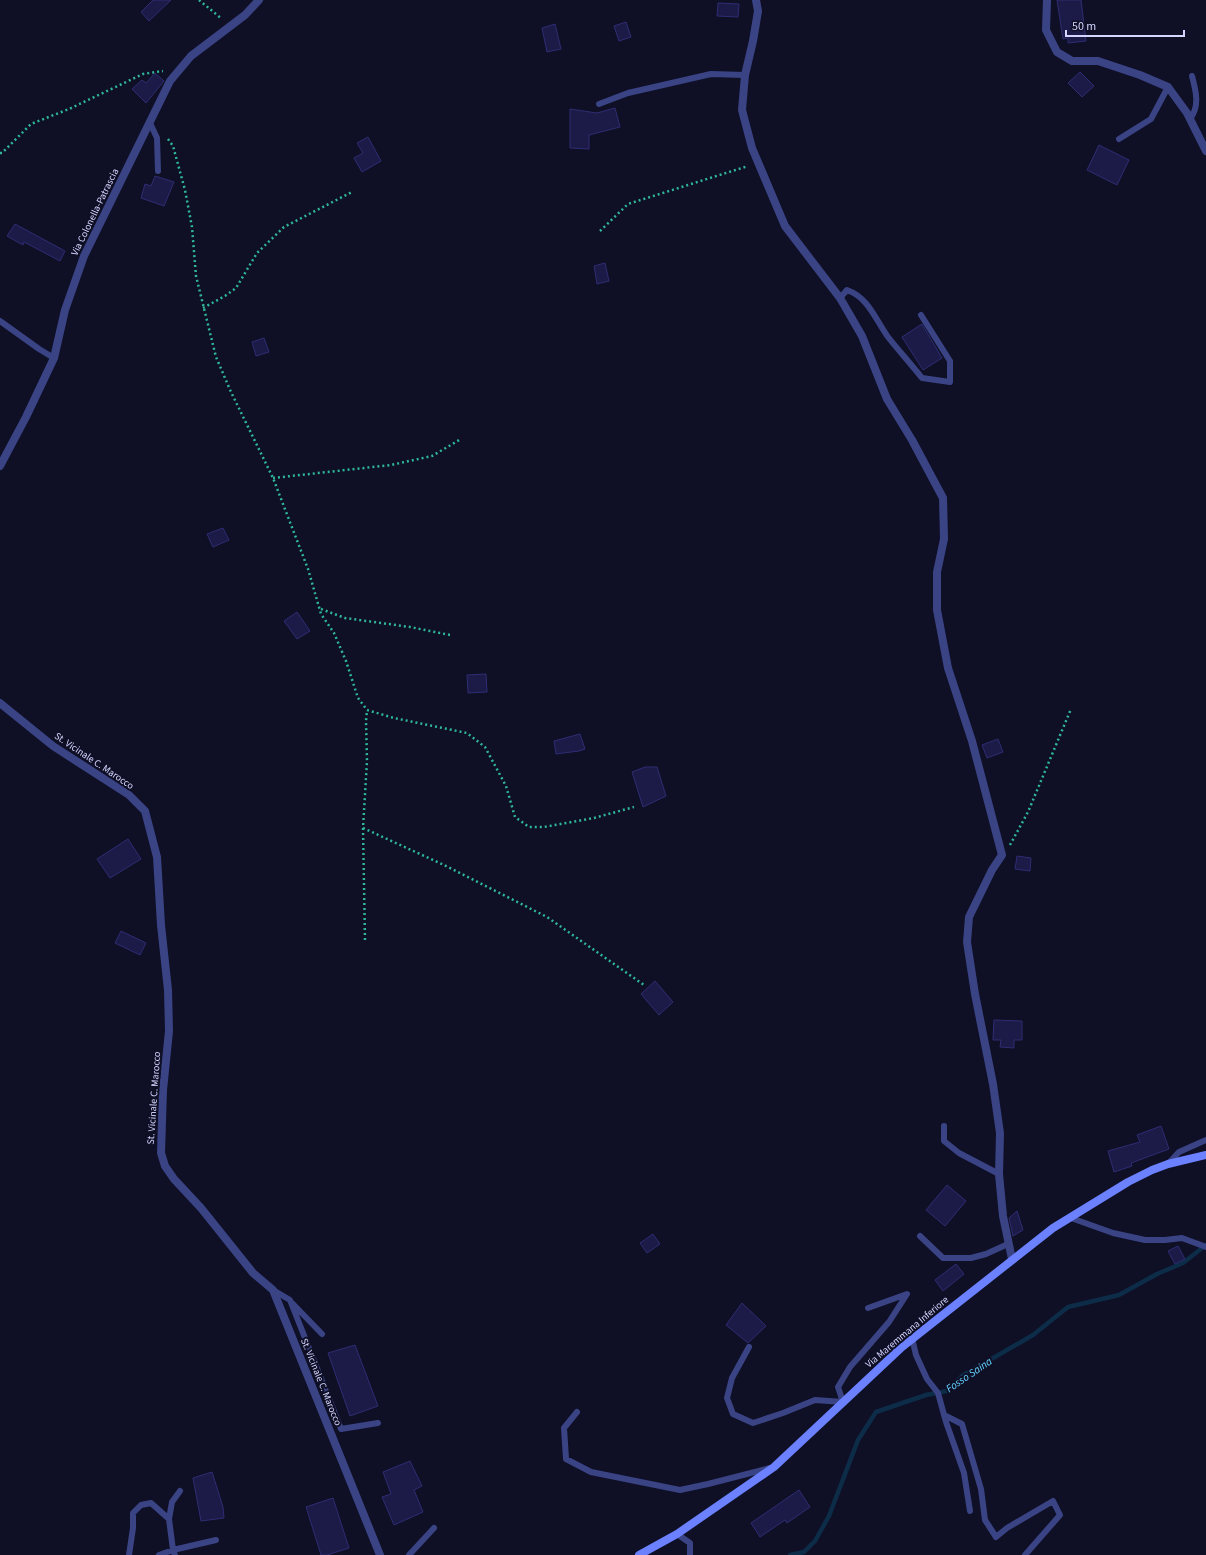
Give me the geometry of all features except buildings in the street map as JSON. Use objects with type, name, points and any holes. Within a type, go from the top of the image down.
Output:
[{"type":"main road","name":"Via Maremmana Inferiore","points":[[639,1555],[677,1534],[774,1467],[912,1338],[1053,1228],[1128,1182],[1168,1164],[1206,1155]]},
{"type":"street","name":"Via Colonella-Patrascia","points":[[0,465],[54,358],[65,310],[84,256],[150,123],[153,112],[170,81],[191,56],[245,15],[259,0]]},
{"type":"street","points":[[756,0],[756,19],[745,75],[742,110],[758,162],[785,226],[840,298],[862,336],[887,399],[912,440],[943,498],[944,539],[937,572],[937,610],[948,668],[972,741],[1002,855],[992,870],[969,917],[967,942],[975,994],[993,1084],[1000,1133],[999,1174],[1003,1216],[1012,1259]]},
{"type":"street","points":[[1047,0],[1046,30],[1057,52],[1072,62],[1098,62],[1140,75],[1168,87],[1190,119],[1206,151]]},
{"type":"street","name":"St. Vicinale C. Marocco","points":[[0,702],[53,746],[129,795],[145,811],[157,857],[161,925],[168,990],[169,1031],[163,1090],[161,1153],[165,1166],[174,1179],[201,1208],[253,1273],[272,1290],[380,1554]]},
{"type":"lane","points":[[599,104],[628,93],[711,74],[745,75]]},
{"type":"lane","points":[[1190,119],[1195,112],[1196,94],[1192,76]]},
{"type":"lane","points":[[1119,140],[1151,119],[1168,87]]},
{"type":"lane","points":[[150,123],[157,138],[158,171]]},
{"type":"lane","points":[[840,298],[847,290],[857,294],[874,313],[888,336],[922,378],[950,382],[950,361],[921,315]]},
{"type":"lane","points":[[0,320],[39,350],[54,358]]},
{"type":"lane","points":[[944,1126],[944,1141],[959,1153],[999,1174]]},
{"type":"lane","points":[[1168,1164],[1180,1152],[1206,1140]]},
{"type":"lane","points":[[1071,1218],[1113,1233],[1144,1240],[1182,1238],[1206,1247]]},
{"type":"lane","points":[[920,1236],[943,1258],[971,1258],[986,1254],[1008,1244]]},
{"type":"lane","points":[[272,1290],[290,1300],[322,1334]]},
{"type":"lane","points":[[749,1347],[732,1378],[727,1398],[733,1414],[753,1423],[783,1413],[814,1400],[843,1402],[838,1387],[850,1366],[889,1322],[907,1294],[868,1308]]},
{"type":"lane","points":[[290,1300],[341,1429],[378,1422]]},
{"type":"lane","points":[[912,1338],[916,1355],[927,1379],[938,1394],[964,1473],[970,1511]]},
{"type":"lane","points":[[577,1412],[564,1428],[566,1459],[591,1472],[680,1490],[774,1467]]},
{"type":"lane","points":[[944,1416],[962,1424],[980,1489],[985,1520],[996,1537],[1007,1528],[1053,1501],[1060,1515],[1025,1555]]},
{"type":"lane","points":[[174,1552],[169,1519],[172,1502],[180,1491]]},
{"type":"lane","points":[[129,1555],[133,1528],[133,1513],[141,1505],[151,1504],[169,1519]]},
{"type":"lane","points":[[409,1555],[434,1528]]},
{"type":"lane","points":[[677,1534],[690,1543],[690,1555]]},
{"type":"lane","points":[[159,1555],[216,1540]]},
{"type":"path","points":[[199,0],[229,26]]},
{"type":"path","points":[[0,153],[2,153],[31,124],[69,109],[143,74],[181,68]]},
{"type":"path","points":[[165,135],[172,146],[185,190],[192,227],[196,276],[216,357],[231,392],[273,478],[308,569],[321,614],[334,632],[358,698],[367,710],[394,718],[467,733],[485,747],[506,786],[515,817],[529,827],[551,826],[594,818],[634,807]]},
{"type":"path","points":[[600,231],[628,204],[758,162]]},
{"type":"path","points":[[203,308],[236,288],[257,253],[284,227],[352,192]]},
{"type":"path","points":[[273,478],[391,465],[432,456],[461,439]]},
{"type":"path","points":[[320,609],[345,618],[410,627],[450,635]]},
{"type":"path","points":[[1002,855],[1013,842],[1028,812],[1070,709]]},
{"type":"path","points":[[365,940],[363,828],[367,761],[367,710]]},
{"type":"path","points":[[363,828],[444,865],[547,917],[644,985]]},
{"type":"waterway","name":"Fosso Saina","points":[[790,1555],[804,1552],[815,1541],[829,1516],[858,1440],[876,1412],[926,1395],[947,1391],[962,1376],[1033,1335],[1068,1307],[1119,1295],[1157,1274],[1183,1263],[1206,1245]]}]
